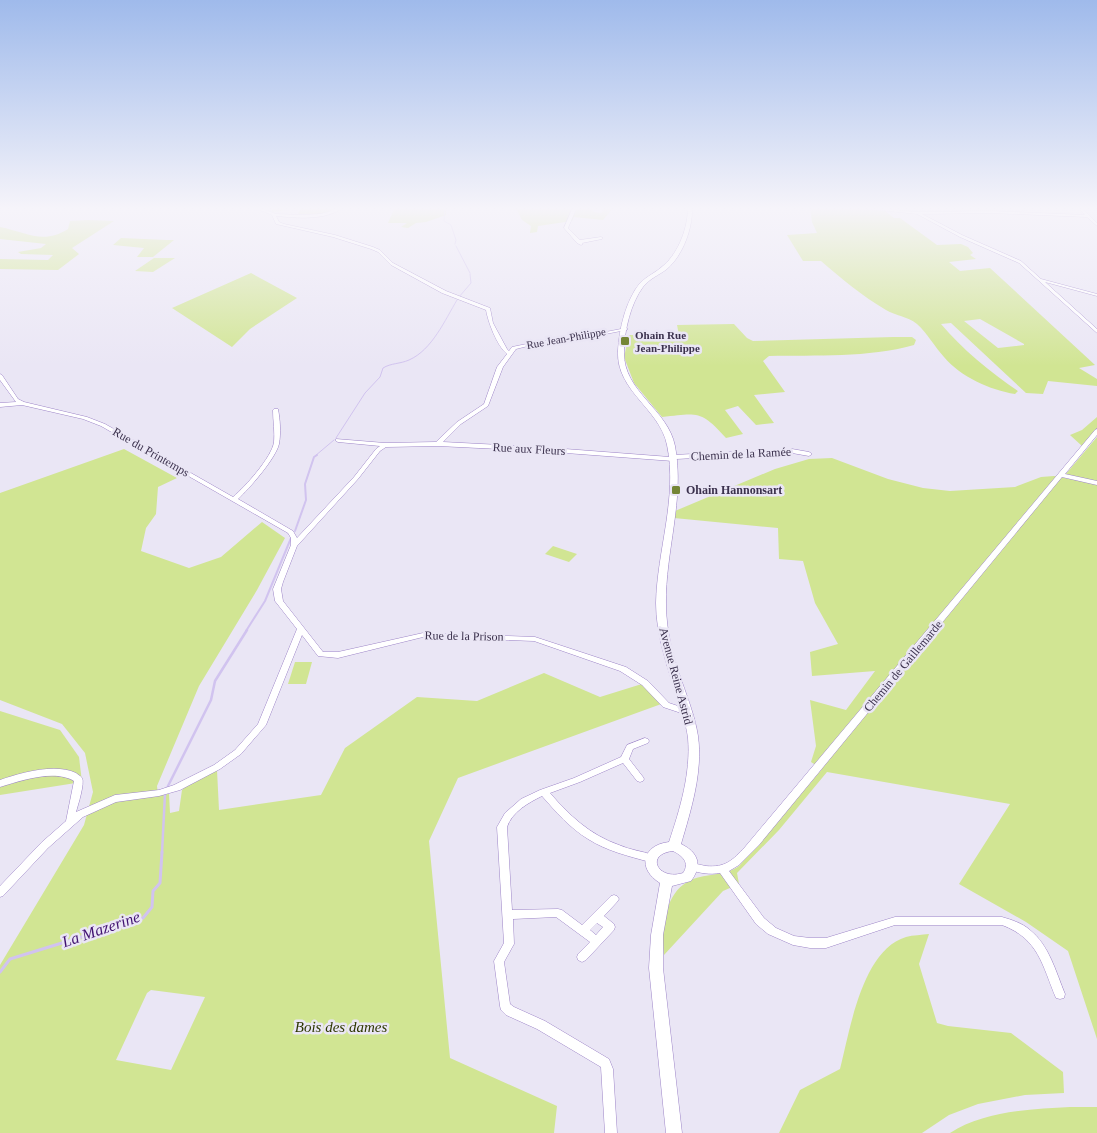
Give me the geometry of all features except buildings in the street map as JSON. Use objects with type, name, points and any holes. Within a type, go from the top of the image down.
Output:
[{"type":"main road","name":"Avenue Reine Astrid","points":[[673,260],[649,278],[641,286],[634,298],[621,354],[625,376],[667,432],[673,458],[673,482],[661,600],[661,621],[666,647],[687,712],[693,739],[692,766],[687,802],[674,846]]},
{"type":"main road","points":[[674,846],[681,848],[690,856],[693,867],[691,873],[681,880],[667,881],[655,874],[650,858],[657,849],[674,846]]},
{"type":"main road","points":[[667,881],[657,935],[656,968],[674,1133]]},
{"type":"street","points":[[388,260],[456,298],[488,310],[490,323],[505,350],[509,352]]},
{"type":"street","points":[[1016,260],[1097,332]]},
{"type":"street","points":[[1040,280],[1097,295]]},
{"type":"street","points":[[1058,296],[1063,286]]},
{"type":"street","name":"Rue Jean-Philippe","points":[[438,444],[459,423],[486,405],[490,398],[497,373],[509,352],[517,347],[575,339],[626,329]]},
{"type":"street","points":[[0,376],[16,400],[22,403]]},
{"type":"street","name":"Rue du Printemps","points":[[0,405],[22,403],[85,418],[103,425],[291,532],[294,538],[294,545]]},
{"type":"street","points":[[234,499],[243,492],[274,452],[277,440],[276,410]]},
{"type":"street","name":"Chemin de Gaillemarde","points":[[723,870],[736,864],[756,842],[1097,431]]},
{"type":"street","name":"Rue aux Fleurs","points":[[338,440],[385,445],[438,444],[549,449],[673,458]]},
{"type":"street","points":[[294,545],[356,478],[378,450],[385,445]]},
{"type":"street","name":"Chemin de la Ramée","points":[[673,458],[792,451],[809,454]]},
{"type":"street","points":[[1061,475],[1097,483]]},
{"type":"street","name":"Rue de la Prison","points":[[294,545],[279,582],[277,595],[283,607],[321,654],[332,656],[423,635],[535,639],[623,669],[645,683],[666,705],[687,712]]},
{"type":"street","points":[[0,893],[70,820],[110,800],[177,788],[217,767],[238,752],[262,725],[300,629]]},
{"type":"street","points":[[610,1133],[607,1069],[605,1063],[541,1025],[510,1011],[505,1006],[499,968],[501,955],[509,944],[503,823],[530,797],[577,780],[624,759],[630,747],[645,741]]},
{"type":"street","points":[[624,759],[640,779]]},
{"type":"street","points":[[0,784],[11,779],[36,774],[68,774],[75,776],[78,779],[78,785],[70,820]]},
{"type":"street","points":[[542,792],[588,836],[615,849],[650,858]]},
{"type":"street","points":[[693,867],[713,871],[723,870],[760,921],[783,937],[802,942],[826,943],[895,921],[1002,921],[1012,924],[1038,943],[1060,994]]},
{"type":"street","points":[[583,931],[614,899]]},
{"type":"street","points":[[508,915],[558,913],[596,941]]},
{"type":"street","points":[[582,957],[610,927],[597,917]]},
{"type":"green space","points":[[0,260],[71,260],[58,270],[0,269]]},
{"type":"green space","points":[[151,260],[172,260],[153,272],[135,271]]},
{"type":"green space","points":[[968,260],[949,262],[960,271],[990,268],[1095,365],[1079,368],[1097,379],[1097,386],[1048,381],[1043,394],[1026,393],[951,323],[941,324],[977,360],[1018,391],[1015,394],[1005,392],[976,382],[951,364],[917,324],[877,305],[821,261],[803,261]],"holes":[[[980,319],[1024,345],[998,348],[964,321]]]},
{"type":"green space","points":[[251,273],[297,298],[250,329],[232,347],[172,308]]},
{"type":"green space","points":[[734,324],[747,338],[753,341],[893,337],[912,337],[916,340],[914,345],[879,352],[842,355],[769,356],[763,361],[785,392],[754,395],[774,423],[756,425],[738,406],[725,410],[743,434],[726,438],[711,422],[698,416],[662,417],[634,383],[624,357],[629,335],[679,335],[677,325]]},
{"type":"green space","points":[[1097,417],[1097,428],[1082,446],[1070,435],[1082,430]]},
{"type":"green space","points":[[1097,437],[1097,482],[1065,475]]},
{"type":"green space","name":"Bois des dames","points":[[124,449],[177,478],[158,487],[156,514],[146,528],[141,551],[189,568],[221,557],[262,522],[285,538],[257,590],[199,686],[157,786],[158,795],[169,794],[170,813],[179,811],[182,790],[185,787],[217,770],[219,810],[321,795],[345,748],[417,697],[477,701],[544,673],[600,697],[645,683],[664,703],[458,778],[429,841],[450,1058],[557,1106],[554,1133],[0,1133],[0,965],[84,825],[93,792],[85,753],[62,724],[0,700],[0,493]],"holes":[[[151,990],[205,997],[171,1070],[116,1060],[147,993]]]},
{"type":"green space","points":[[832,458],[888,479],[923,488],[950,491],[1015,487],[1041,477],[1054,476],[1097,484],[1097,1039],[1068,951],[1026,922],[959,884],[1010,804],[827,772],[779,830],[737,873],[739,884],[723,891],[664,955],[664,923],[670,902],[675,893],[691,880],[728,871],[739,866],[822,769],[811,762],[816,746],[810,700],[846,710],[875,671],[812,676],[810,652],[838,644],[815,603],[803,561],[779,559],[778,528],[674,518],[675,511],[775,469],[809,459]]},
{"type":"green space","points":[[553,546],[577,554],[569,562],[545,554]]},
{"type":"green space","points":[[295,662],[312,662],[306,684],[288,684]]},
{"type":"green space","points":[[0,711],[60,730],[79,757],[82,782],[0,795]]},
{"type":"green space","points":[[929,934],[919,964],[937,1023],[1011,1033],[1063,1072],[1064,1093],[1025,1095],[978,1104],[949,1115],[922,1133],[779,1133],[800,1090],[840,1069],[860,993],[868,974],[879,958],[891,945],[906,937]]},
{"type":"green space","points":[[1070,1107],[1097,1107],[1097,1133],[950,1133],[978,1120],[1008,1112]]},
{"type":"waterway","points":[[463,260],[470,273]]},
{"type":"waterway","points":[[459,297],[471,283],[470,274]]},
{"type":"waterway","points":[[336,438],[365,393],[380,377],[383,368],[409,360],[425,349],[437,334],[457,300]]},
{"type":"waterway","name":"La Mazerine","points":[[315,456],[334,440]]},
{"type":"waterway","name":"La Mazerine","points":[[295,531],[306,500],[305,484],[314,457],[317,455]]},
{"type":"waterway","name":"La Mazerine","points":[[246,631],[265,601],[291,538]]},
{"type":"waterway","name":"La Mazerine","points":[[167,788],[211,700],[215,681],[247,630]]},
{"type":"waterway","name":"La Mazerine","points":[[162,853],[165,794]]},
{"type":"waterway","name":"La Mazerine","points":[[0,972],[10,959],[143,918],[152,907],[153,891],[160,883],[162,852]]},
{"type":"place","name":"Ohain Rue Jean-Philippe","points":[[625,341]]},
{"type":"place","name":"Ohain Hannonsart","points":[[676,490]]}]
